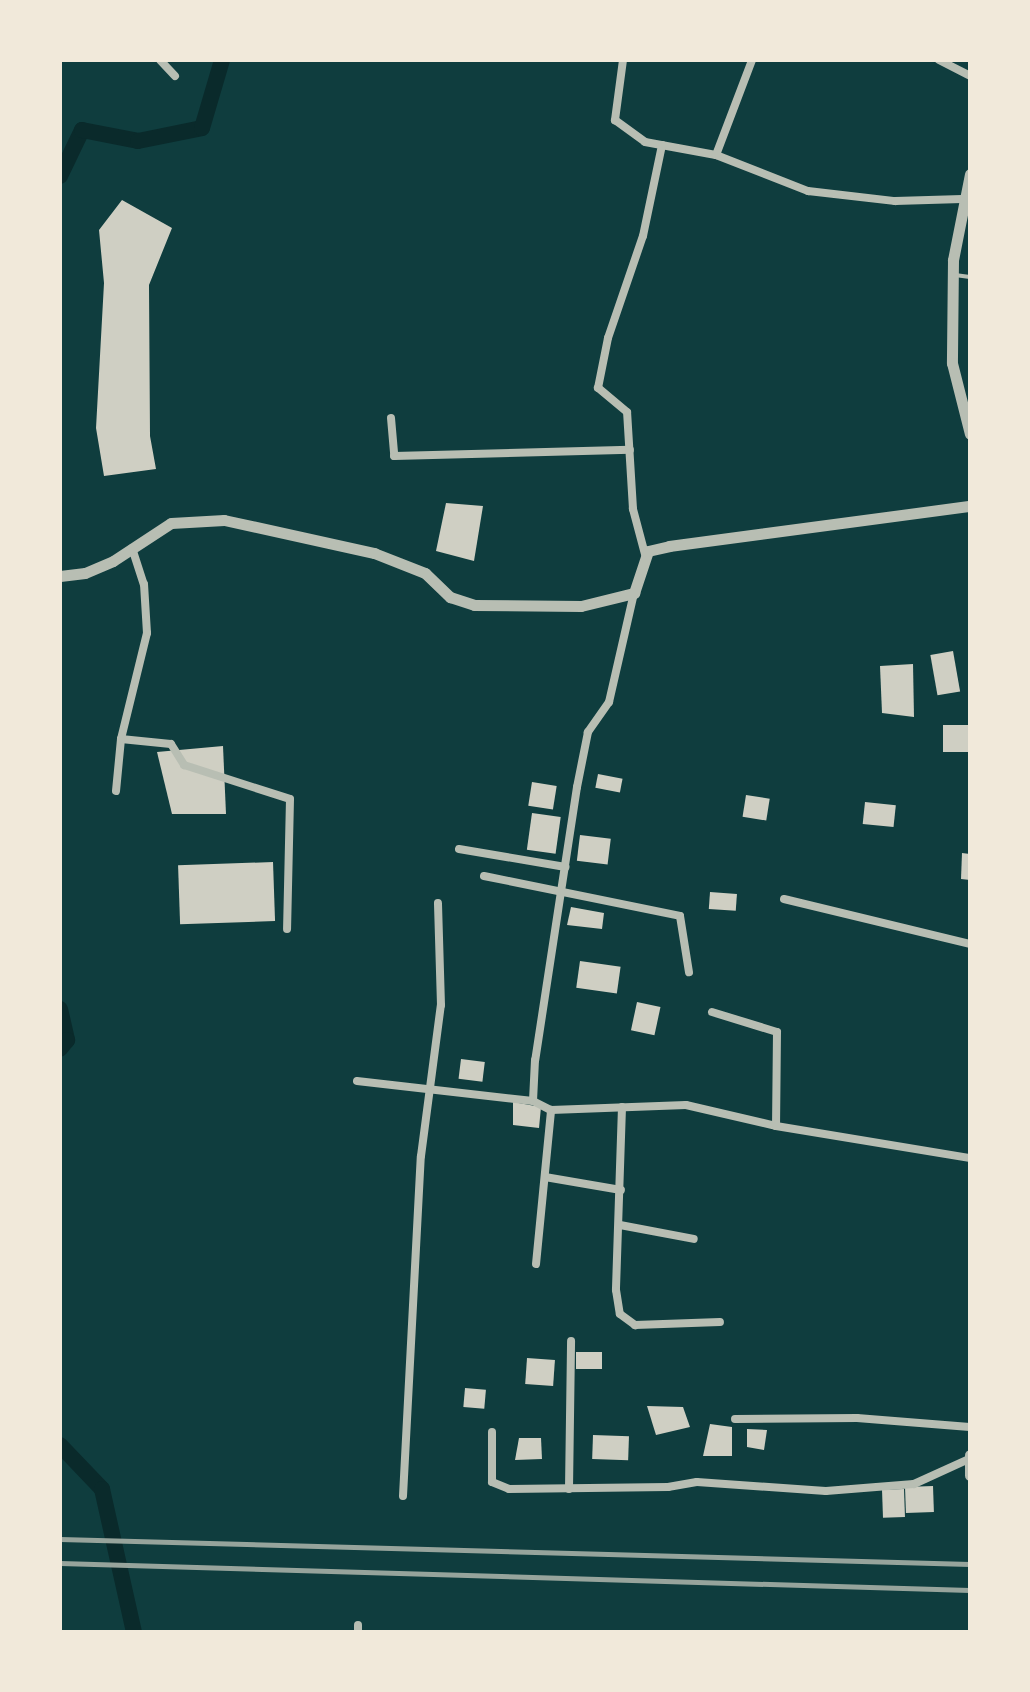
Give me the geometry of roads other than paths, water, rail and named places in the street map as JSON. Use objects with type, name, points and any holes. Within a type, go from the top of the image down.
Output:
[{"type":"street","points":[[160,60],[175,76]]},
{"type":"street","points":[[623,60],[615,120],[645,142],[716,155],[808,191],[895,201],[962,199]]},
{"type":"street","points":[[716,155],[752,60]]},
{"type":"street","points":[[939,60],[970,76]]},
{"type":"street","points":[[646,558],[633,509],[627,412],[598,388],[608,338],[643,236],[662,145]]},
{"type":"street","points":[[970,174],[962,199],[953,275],[952,363],[966,403],[970,434]]},
{"type":"street","points":[[391,418],[394,456],[630,450]]},
{"type":"street","points":[[533,1101],[565,867],[588,732],[609,702],[634,593],[648,551],[970,506]]},
{"type":"street","points":[[60,576],[85,573],[171,523],[224,520],[374,553],[425,573],[450,597],[474,605],[581,606],[634,593]]},
{"type":"street","points":[[116,791],[121,739],[147,633],[144,584],[132,548]]},
{"type":"street","points":[[121,739],[171,744],[184,765],[290,799],[287,929]]},
{"type":"street","points":[[459,849],[565,867]]},
{"type":"street","points":[[484,876],[680,916],[689,972]]},
{"type":"street","points":[[784,899],[970,944]]},
{"type":"street","points":[[403,1496],[428,1089],[441,1005],[438,903]]},
{"type":"street","points":[[712,1012],[777,1032],[776,1126]]},
{"type":"street","points":[[357,1081],[533,1101],[551,1110],[686,1105],[776,1126],[970,1158]]},
{"type":"street","points":[[622,1107],[620,1314],[635,1325],[720,1322]]},
{"type":"street","points":[[536,1264],[551,1110]]},
{"type":"street","points":[[545,1177],[621,1190]]},
{"type":"street","points":[[620,1225],[694,1239]]},
{"type":"street","points":[[569,1489],[571,1341]]},
{"type":"street","points":[[735,1419],[857,1418],[970,1427]]},
{"type":"street","points":[[492,1432],[494,1484],[569,1489],[697,1482],[784,1490],[899,1486],[970,1457],[970,1475]]},
{"type":"lane","points":[[953,275],[970,277]]},
{"type":"waterway","points":[[60,176],[82,130],[138,141],[202,128],[222,60]]},
{"type":"waterway","points":[[60,1009],[67,1040],[60,1049]]},
{"type":"waterway","points":[[60,1445],[102,1489],[134,1632]]},
{"type":"railway","points":[[60,1539],[970,1564]]},
{"type":"railway","points":[[60,1563],[970,1590]]}]
